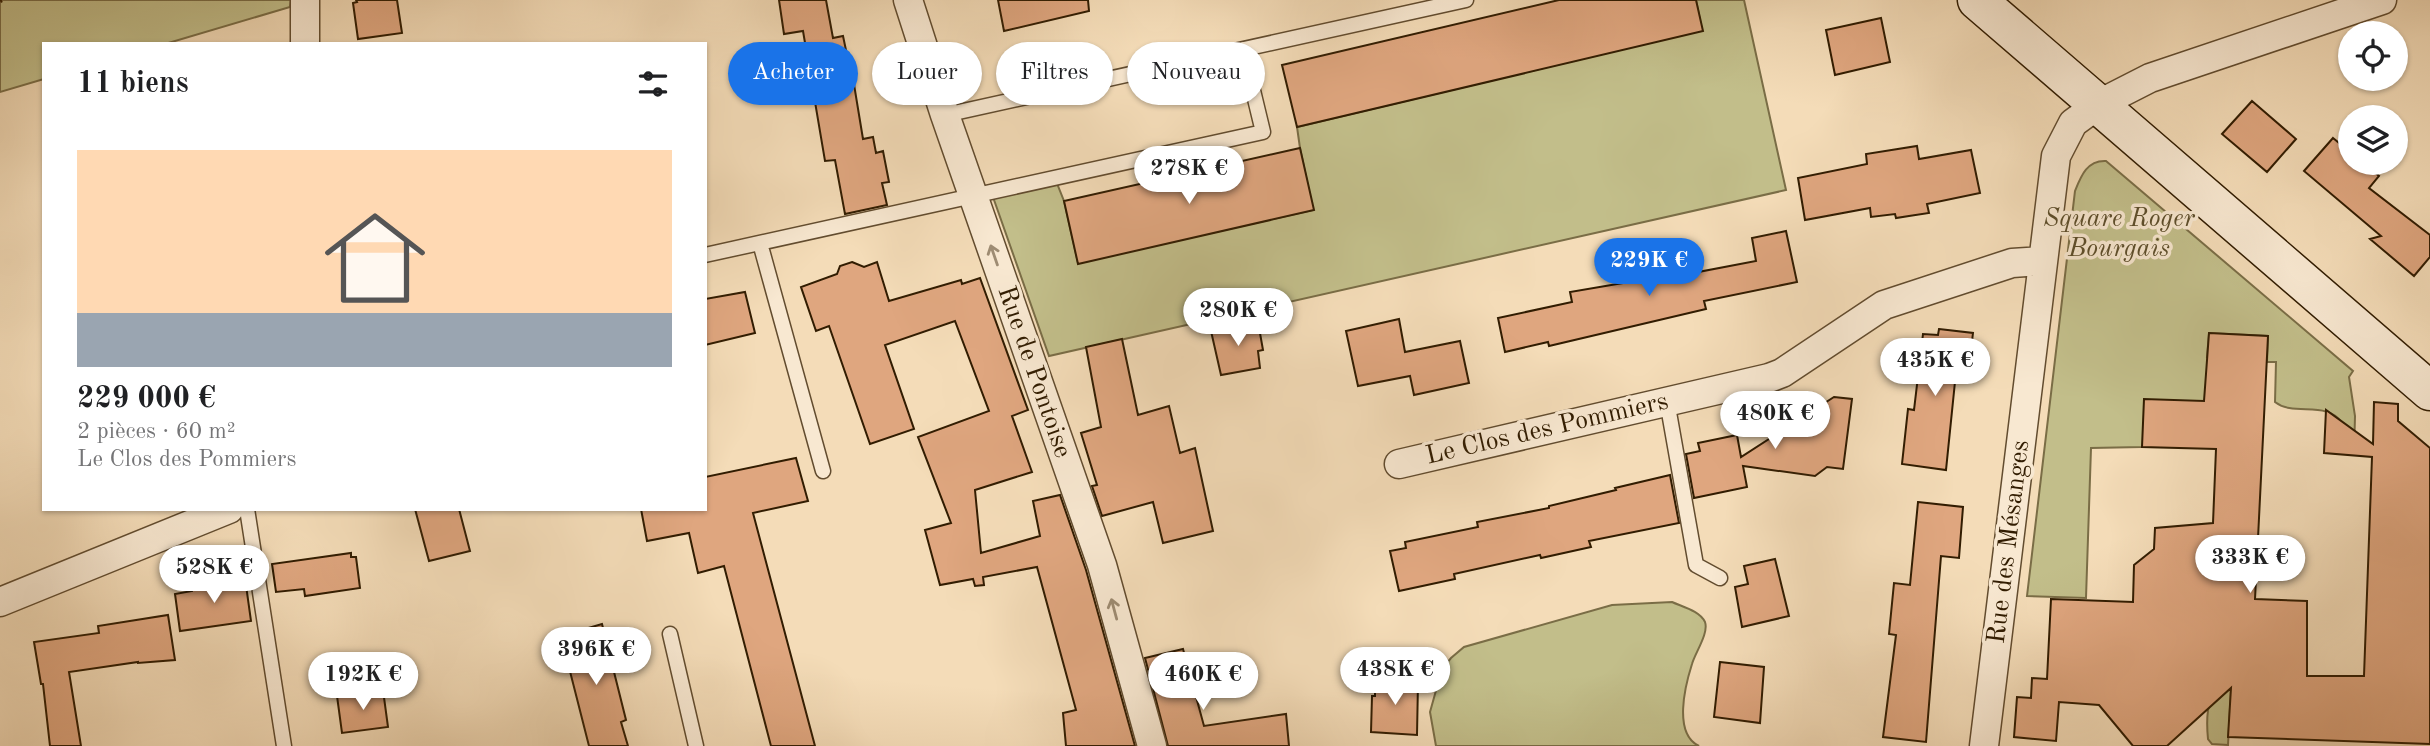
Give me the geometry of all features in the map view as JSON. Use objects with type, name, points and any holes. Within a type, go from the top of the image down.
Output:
[{"type":"main road","points":[[1977,0],[2430,391]]},
{"type":"street","points":[[305,0],[305,42]]},
{"type":"street","name":"Rue de Pontoise","points":[[908,0],[1101,565],[1152,746]]},
{"type":"street","name":"Rue des Mésanges","points":[[1984,746],[2056,156],[2073,123],[2099,104],[2172,69],[2382,0]]},
{"type":"street","name":"Le Clos des Pommiers","points":[[1399,464],[1782,373],[1884,305],[2012,263],[2043,261]]},
{"type":"street","points":[[0,602],[224,511]]},
{"type":"lane","points":[[1265,44],[1466,0]]},
{"type":"lane","points":[[946,115],[1127,75]]},
{"type":"lane","points":[[707,255],[1263,132],[1256,105]]},
{"type":"lane","points":[[760,243],[823,471]]},
{"type":"lane","points":[[1667,401],[1696,565],[1720,578]]},
{"type":"lane","points":[[247,511],[284,746]]},
{"type":"lane","points":[[670,634],[696,746]]},
{"type":"green space","points":[[0,0],[291,0],[290,7],[172,42],[42,42],[42,80],[0,92]]},
{"type":"green space","points":[[1696,0],[1744,0],[1786,190],[1049,356],[993,197],[1056,181],[1064,201],[1078,263],[1313,210],[1297,127],[1702,30]]},
{"type":"green space","name":"Square Roger Bourgais","points":[[2106,161],[2353,371],[2349,377],[2355,416],[2354,455],[2344,427],[2336,416],[2319,410],[2291,408],[2275,402],[2276,362],[2267,362],[2268,336],[2209,333],[2207,357],[2219,358],[2218,402],[2142,447],[2091,448],[2086,598],[2027,596],[2075,191],[2089,166]]},
{"type":"green space","points":[[1672,602],[1695,612],[1703,618],[1706,627],[1689,673],[1683,709],[1686,731],[1691,740],[1699,746],[1436,746],[1430,712],[1442,669],[1464,647],[1612,605]]},
{"type":"green space","points":[[2217,684],[2318,691],[2231,689],[2228,745],[2212,744],[2208,739],[2207,717]]},
{"type":"building","points":[[356,0],[397,0],[402,33],[358,39],[353,3],[357,2]]},
{"type":"building","points":[[779,0],[826,0],[833,38],[843,36],[844,42],[805,42],[803,31],[784,34]]},
{"type":"building","points":[[998,0],[1088,0],[1089,11],[1004,31]]},
{"type":"building","points":[[1559,0],[1696,0],[1703,31],[1297,127],[1282,65]]},
{"type":"building","points":[[1881,18],[1890,62],[1835,75],[1826,30]]},
{"type":"building","points":[[2252,101],[2296,139],[2267,172],[2222,134]]},
{"type":"building","points":[[816,105],[857,105],[863,139],[873,137],[876,153],[883,151],[889,182],[882,183],[887,205],[845,214],[835,160],[825,161]]},
{"type":"building","points":[[2333,138],[2338,142],[2338,175],[2379,176],[2369,188],[2430,235],[2430,257],[2414,276],[2370,239],[2381,236],[2304,171]]},
{"type":"building","points":[[1917,146],[1919,159],[1971,150],[1980,193],[1927,204],[1929,213],[1896,218],[1895,214],[1871,217],[1870,208],[1805,220],[1798,178],[1867,164],[1866,154]]},
{"type":"building","points":[[1300,148],[1314,210],[1078,264],[1064,201]]},
{"type":"building","points":[[1786,231],[1797,282],[1704,301],[1706,309],[1549,346],[1548,342],[1505,352],[1498,318],[1572,302],[1570,292],[1696,267],[1698,272],[1756,261],[1752,238]]},
{"type":"building","points":[[852,262],[864,267],[877,262],[889,301],[961,280],[962,284],[980,278],[1028,410],[1012,416],[1032,472],[975,490],[981,553],[1040,536],[1033,501],[1060,495],[1086,570],[1135,746],[1066,746],[1063,713],[1076,710],[1037,567],[983,577],[984,585],[975,586],[973,579],[940,585],[925,530],[951,523],[918,437],[989,411],[955,321],[885,345],[914,429],[870,444],[829,326],[816,331],[801,287],[837,274],[840,266]]},
{"type":"building","points":[[745,292],[755,333],[707,345],[707,299]]},
{"type":"building","points":[[1399,319],[1405,352],[1460,341],[1469,383],[1414,395],[1410,376],[1358,386],[1346,331]]},
{"type":"building","points":[[1258,322],[1263,350],[1258,351],[1260,368],[1221,375],[1211,331]]},
{"type":"building","points":[[1939,329],[1973,333],[1968,373],[1956,372],[1946,470],[1902,464],[1908,409],[1914,410],[1923,334],[1938,335]]},
{"type":"building","points":[[2209,333],[2268,336],[2255,599],[2307,601],[2307,676],[2364,676],[2372,457],[2324,453],[2326,410],[2373,444],[2374,402],[2398,404],[2398,421],[2430,448],[2430,744],[2228,737],[2231,688],[2167,746],[2133,746],[2099,705],[2059,702],[2056,741],[2014,737],[2017,697],[2031,698],[2032,678],[2047,679],[2051,599],[2133,602],[2134,565],[2154,549],[2155,528],[2213,523],[2216,449],[2142,447],[2144,399],[2204,401]]},
{"type":"building","points":[[1122,339],[1138,415],[1169,406],[1180,453],[1195,448],[1213,531],[1163,543],[1153,502],[1102,516],[1092,486],[1097,485],[1081,433],[1101,427],[1086,347]]},
{"type":"building","points":[[1834,397],[1852,399],[1843,469],[1827,467],[1815,476],[1743,466],[1747,487],[1694,498],[1686,454],[1700,451],[1698,443],[1737,435],[1741,457]]},
{"type":"building","points":[[796,458],[808,501],[753,513],[815,746],[771,746],[724,566],[698,573],[689,533],[647,541],[641,511],[707,511],[707,477]]},
{"type":"building","points":[[1670,475],[1679,523],[1589,541],[1591,547],[1454,574],[1455,579],[1399,591],[1390,551],[1406,548],[1405,542],[1478,527],[1477,522],[1549,508]]},
{"type":"building","points":[[1918,502],[1963,507],[1959,558],[1941,556],[1926,742],[1883,737],[1896,635],[1889,634],[1894,583],[1910,585]]},
{"type":"building","points":[[416,511],[460,511],[470,551],[429,561]]},
{"type":"building","points":[[351,553],[351,557],[356,557],[360,588],[305,596],[304,589],[276,592],[272,564]]},
{"type":"building","points":[[1775,559],[1789,616],[1742,627],[1735,587],[1748,584],[1744,566]]},
{"type":"building","points":[[245,578],[251,621],[180,631],[175,594],[192,591],[192,587]]},
{"type":"building","points":[[168,615],[175,660],[138,662],[69,672],[81,746],[50,746],[43,684],[34,642],[99,633],[98,626]]},
{"type":"building","points":[[602,624],[626,720],[621,722],[628,746],[589,746],[561,636]]},
{"type":"building","points":[[1183,649],[1204,726],[1286,714],[1289,746],[1168,746],[1145,658]]},
{"type":"building","points":[[1720,662],[1764,667],[1760,723],[1714,717]]},
{"type":"building","points":[[1375,679],[1418,682],[1417,735],[1371,732]]},
{"type":"building","points":[[383,690],[388,727],[342,733],[337,696]]}]
